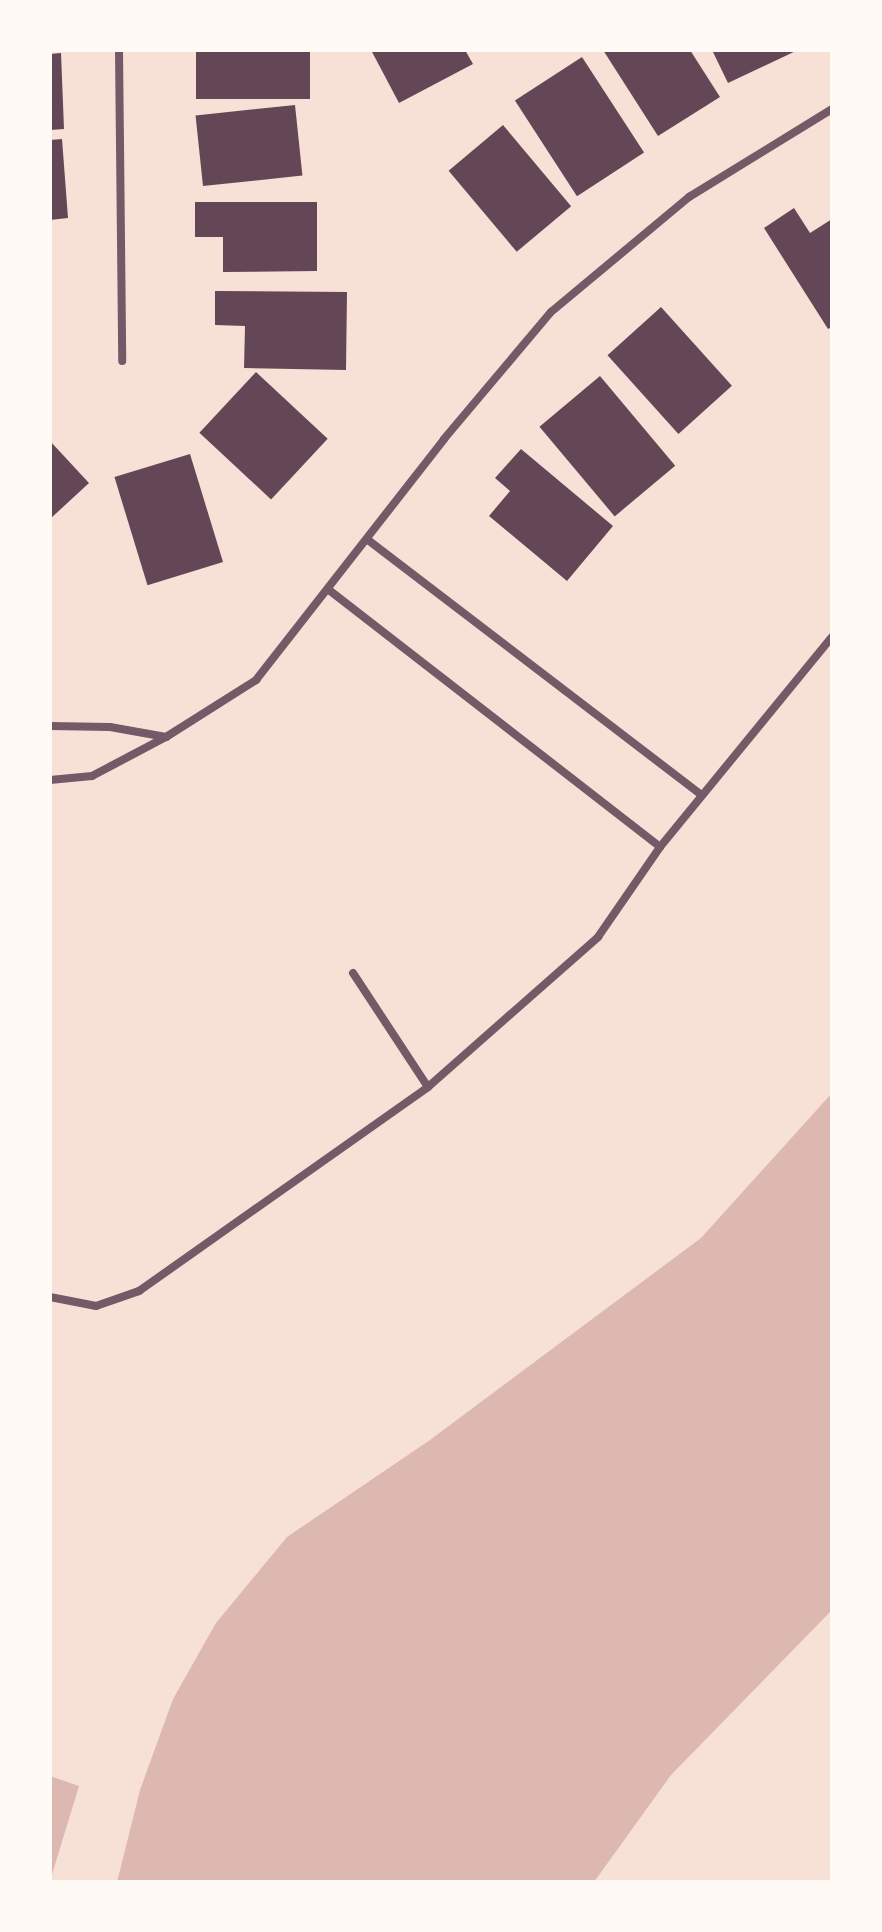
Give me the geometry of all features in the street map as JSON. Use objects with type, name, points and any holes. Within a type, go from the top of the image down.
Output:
[{"type":"street","points":[[119,50],[122,361]]},
{"type":"street","points":[[50,780],[92,776],[166,737],[256,680],[444,439],[551,312],[689,197],[832,109]]},
{"type":"street","points":[[368,540],[702,795]]},
{"type":"street","points":[[329,590],[660,847]]},
{"type":"street","points":[[50,1297],[96,1306],[139,1291],[428,1087],[598,937],[660,847],[832,637]]},
{"type":"street","points":[[50,726],[110,727],[166,737]]},
{"type":"street","points":[[353,973],[428,1087]]},
{"type":"shaded area","points":[[832,1093],[832,1610],[671,1775],[594,1882],[117,1882],[140,1790],[173,1699],[216,1623],[287,1537],[430,1440],[701,1238]]},
{"type":"shaded area","points":[[50,1776],[79,1786],[50,1881]]},
{"type":"building","points":[[196,50],[310,50],[310,99],[196,99]]},
{"type":"building","points":[[371,50],[465,50],[473,64],[399,103]]},
{"type":"building","points":[[603,50],[690,50],[720,97],[658,136]]},
{"type":"building","points":[[712,50],[798,50],[728,83]]},
{"type":"building","points":[[61,53],[64,129],[50,130],[50,54]]},
{"type":"building","points":[[582,57],[644,153],[577,196],[515,101]]},
{"type":"building","points":[[295,105],[302,176],[203,186],[196,115]]},
{"type":"building","points":[[503,125],[571,206],[517,252],[449,171]]},
{"type":"building","points":[[62,139],[68,218],[50,220],[50,140]]},
{"type":"building","points":[[195,202],[317,202],[317,271],[223,272],[223,237],[195,237]]},
{"type":"building","points":[[794,208],[810,233],[832,219],[832,327],[828,329],[764,228]]},
{"type":"building","points":[[215,291],[347,292],[346,370],[244,368],[245,326],[215,325]]},
{"type":"building","points":[[661,307],[732,386],[678,434],[607,355]]},
{"type":"building","points":[[256,372],[328,439],[271,500],[199,433]]},
{"type":"building","points":[[600,376],[675,466],[615,516],[539,427]]},
{"type":"building","points":[[50,441],[89,483],[50,519]]},
{"type":"building","points":[[521,449],[613,526],[567,581],[489,516],[510,491],[495,478]]},
{"type":"building","points":[[190,454],[223,562],[147,585],[114,477]]}]
